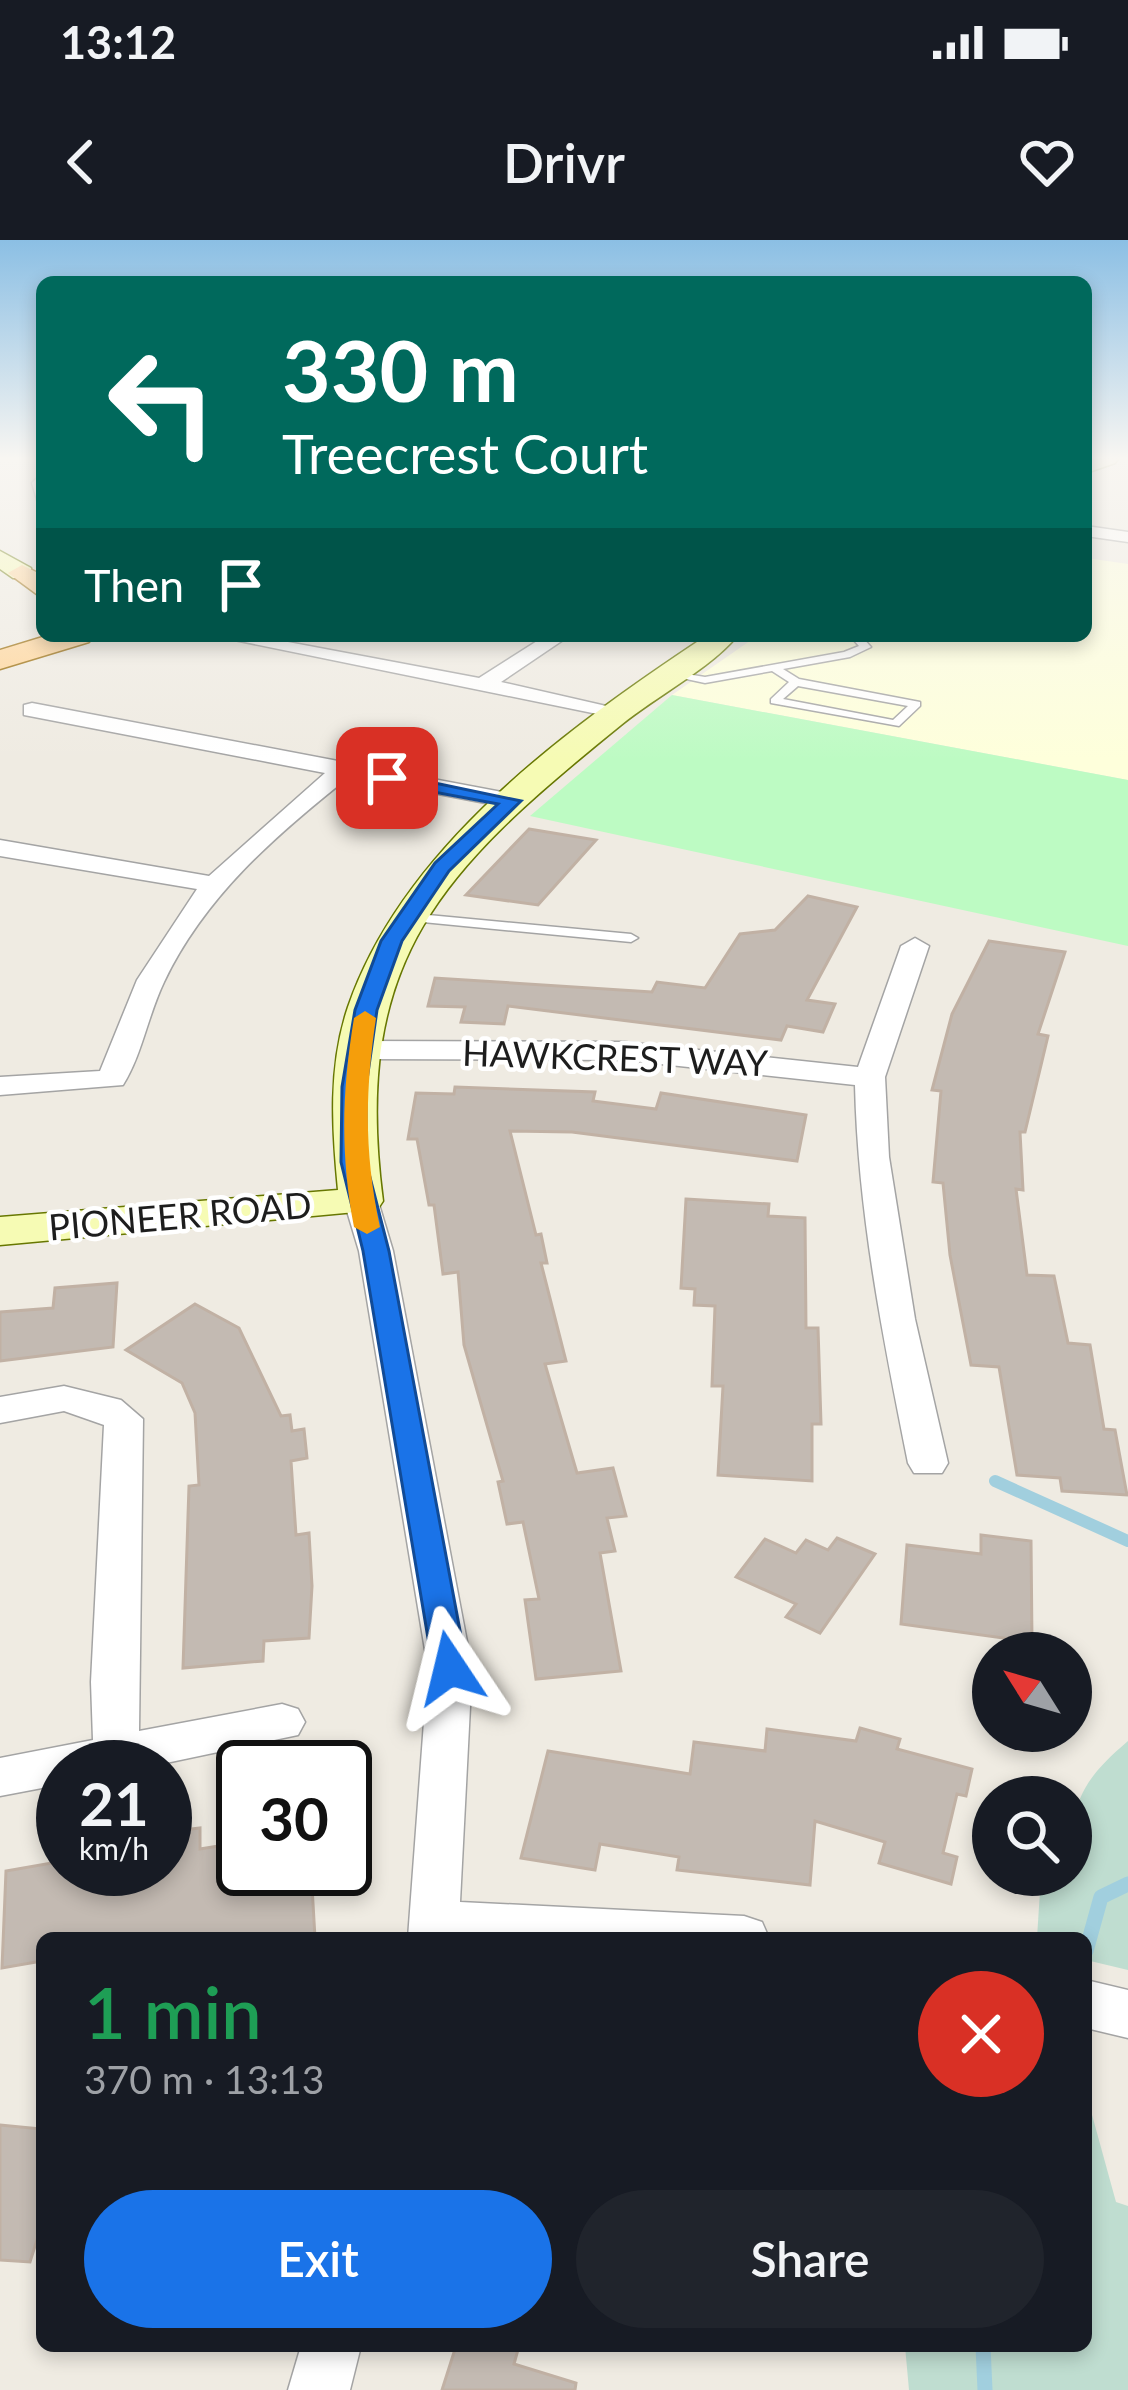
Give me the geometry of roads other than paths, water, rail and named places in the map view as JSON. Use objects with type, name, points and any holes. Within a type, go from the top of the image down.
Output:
[{"type":"main road","points":[[2,643],[36,618]]},
{"type":"main road","points":[[2,643],[36,627]]},
{"type":"main road","points":[[2,643],[36,640]]},
{"type":"street","points":[[256,642],[617,711]]},
{"type":"street","points":[[481,686],[550,642]]},
{"type":"street","points":[[650,1932],[510,1923],[434,1931],[450,1668],[376,1251],[354,1162],[360,1050],[377,974],[407,916],[442,867],[512,801],[617,711],[715,642]]},
{"type":"street","points":[[32,710],[512,801]]},
{"type":"street","points":[[0,1086],[112,1079],[128,1027],[165,946],[212,884],[280,818],[343,770]]},
{"type":"street","points":[[0,848],[212,884]]},
{"type":"street","points":[[915,946],[870,1077],[873,1157],[893,1296],[928,1462]]},
{"type":"street","name":"HAWKCREST WAY","points":[[360,1050],[624,1051],[870,1077]]},
{"type":"street","name":"PIONEER ROAD","points":[[0,1231],[361,1201]]},
{"type":"street","points":[[0,1409],[56,1398],[96,1400],[124,1419],[113,1682],[116,1740]]},
{"type":"street","points":[[192,1741],[282,1722]]},
{"type":"street","points":[[0,1777],[36,1771]]},
{"type":"street","points":[[1092,2005],[1128,2014]]},
{"type":"street","points":[[319,2390],[329,2352]]},
{"type":"lane","points":[[668,674],[705,680],[858,651],[866,646],[862,642]]},
{"type":"lane","points":[[774,668],[796,682],[916,704],[895,724],[775,701],[796,682]]},
{"type":"lane","points":[[407,916],[631,938]]},
{"type":"waterway","points":[[995,1481],[1128,1541]]},
{"type":"waterway","points":[[1091,1932],[1101,1897],[1128,1884]]},
{"type":"waterway","points":[[983,2352],[985,2390]]}]
